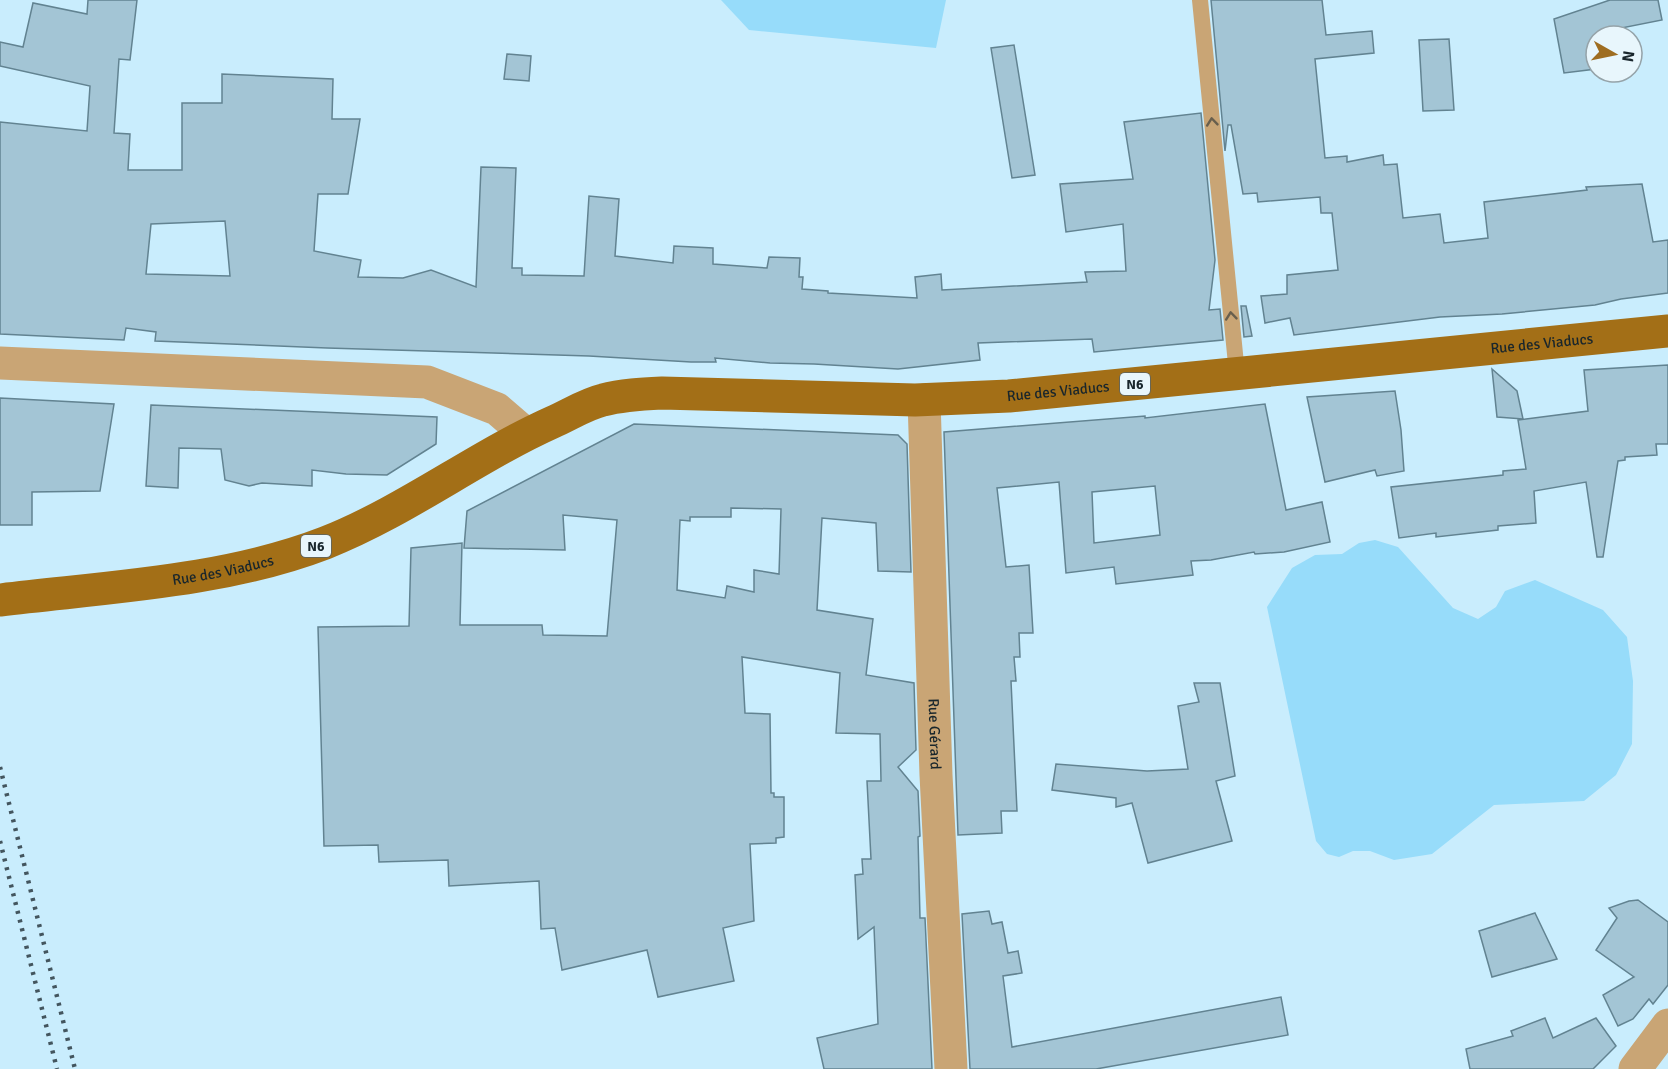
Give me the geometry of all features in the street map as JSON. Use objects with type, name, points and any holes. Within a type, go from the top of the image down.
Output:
[{"type":"main road","name":"Rue des Viaducs","points":[[0,600],[153,582],[278,559],[326,542],[376,520],[526,434],[601,400],[631,395],[662,393],[924,400],[1009,396],[1668,331]]},
{"type":"street","points":[[0,363],[427,382],[497,410],[526,434]]},
{"type":"street","name":"Rue Gérard","points":[[924,400],[936,764],[951,1069]]},
{"type":"street","points":[[1635,1069],[1668,1025]]},
{"type":"lane","points":[[1200,0],[1237,374]]},
{"type":"shaded area","points":[[721,0],[946,0],[936,48],[749,30]]},
{"type":"shaded area","points":[[1375,540],[1398,547],[1453,608],[1478,619],[1496,607],[1505,591],[1535,580],[1603,610],[1627,637],[1633,681],[1632,744],[1616,775],[1584,801],[1494,805],[1432,854],[1394,860],[1370,851],[1353,851],[1339,857],[1327,854],[1316,841],[1267,607],[1292,568],[1315,555],[1342,554],[1359,543]]},
{"type":"building","points":[[88,0],[137,0],[130,60],[119,59],[114,133],[130,134],[128,170],[182,170],[182,103],[222,103],[222,74],[333,79],[332,119],[360,119],[348,194],[318,194],[314,251],[361,260],[358,277],[403,278],[431,270],[476,287],[481,167],[516,168],[512,268],[522,268],[522,275],[584,276],[589,196],[619,199],[615,256],[673,263],[674,246],[713,248],[713,264],[767,268],[769,257],[800,258],[799,277],[803,277],[802,289],[828,291],[828,293],[917,298],[915,277],[941,274],[942,290],[1087,282],[1085,272],[1126,271],[1123,224],[1066,232],[1060,184],[1133,179],[1124,122],[1201,113],[1215,260],[1209,310],[1220,309],[1223,340],[1094,352],[1092,339],[978,343],[980,360],[898,369],[715,358],[716,362],[691,362],[589,356],[155,341],[156,332],[126,328],[124,340],[0,334],[0,122],[87,131],[90,86],[0,66],[0,42],[23,47],[33,3],[87,14]],"holes":[[[225,221],[230,276],[146,274],[151,224]]]},
{"type":"building","points":[[1211,0],[1322,0],[1326,35],[1372,31],[1374,53],[1315,59],[1325,158],[1347,156],[1347,162],[1383,155],[1384,165],[1397,164],[1403,218],[1440,214],[1444,243],[1488,238],[1484,202],[1587,190],[1586,187],[1642,184],[1653,242],[1668,240],[1668,293],[1595,305],[1440,317],[1294,335],[1290,318],[1265,323],[1261,296],[1287,294],[1287,275],[1338,270],[1332,213],[1321,213],[1320,197],[1258,202],[1257,193],[1243,194],[1231,125],[1228,125],[1225,151]]},
{"type":"building","points":[[1610,0],[1658,0],[1662,20],[1642,24],[1584,24],[1584,70],[1564,73],[1554,19]]},
{"type":"building","points":[[1449,39],[1454,110],[1423,111],[1419,40]]},
{"type":"building","points":[[1014,45],[1035,175],[1012,178],[991,48]]},
{"type":"building","points":[[507,54],[531,56],[529,81],[504,79]]},
{"type":"building","points":[[1241,306],[1246,306],[1252,336],[1244,337]]},
{"type":"building","points":[[1668,365],[1668,444],[1656,444],[1657,455],[1625,457],[1625,460],[1618,461],[1603,557],[1597,557],[1586,482],[1534,491],[1536,523],[1498,526],[1498,530],[1436,537],[1436,533],[1399,538],[1391,487],[1503,475],[1503,471],[1526,469],[1518,420],[1588,411],[1584,370]]},
{"type":"building","points":[[1492,369],[1517,391],[1523,419],[1497,417]]},
{"type":"building","points":[[1395,391],[1404,471],[1377,476],[1375,470],[1325,482],[1307,397]]},
{"type":"building","points":[[0,398],[114,404],[100,491],[32,492],[32,525],[0,525]]},
{"type":"building","points":[[1265,404],[1286,510],[1322,502],[1330,542],[1284,552],[1255,554],[1254,552],[1211,560],[1191,561],[1193,575],[1116,584],[1114,567],[1066,573],[1059,482],[997,488],[1006,567],[1029,565],[1033,633],[1019,633],[1020,657],[1014,657],[1016,681],[1011,681],[1017,811],[1001,811],[1002,833],[958,835],[944,432],[1145,416],[1145,418]],"holes":[[[1155,486],[1160,535],[1094,543],[1092,492]]]},
{"type":"building","points":[[151,405],[437,417],[436,444],[387,475],[312,470],[312,486],[262,483],[249,486],[225,480],[221,449],[179,448],[178,488],[146,486]]},
{"type":"building","points":[[634,424],[898,435],[907,444],[911,572],[878,571],[876,523],[822,518],[817,610],[873,619],[866,675],[914,683],[916,750],[898,767],[918,791],[920,918],[925,918],[932,1069],[824,1069],[817,1038],[878,1024],[874,927],[858,939],[855,875],[863,874],[862,859],[871,859],[867,781],[881,781],[880,734],[836,733],[840,673],[742,657],[745,713],[770,714],[771,793],[774,793],[774,797],[784,797],[784,837],[776,838],[776,843],[750,844],[754,921],[723,928],[734,981],[658,997],[647,950],[562,970],[555,928],[541,929],[539,881],[449,886],[448,860],[379,862],[378,845],[324,846],[318,627],[409,626],[411,548],[462,543],[460,625],[542,625],[543,635],[607,636],[617,520],[563,515],[565,550],[464,548],[467,511]],"holes":[[[731,508],[781,509],[779,574],[754,570],[754,592],[727,586],[725,598],[677,590],[680,520],[690,521],[690,517],[731,517]]]},
{"type":"building","points":[[1194,683],[1220,683],[1235,776],[1216,781],[1232,841],[1148,863],[1132,803],[1116,807],[1116,798],[1052,790],[1056,764],[1147,771],[1188,769],[1178,706],[1199,702]]},
{"type":"building","points":[[1638,900],[1668,922],[1668,985],[1653,1004],[1649,999],[1633,1019],[1618,1026],[1603,995],[1634,977],[1596,950],[1617,918],[1609,908]]},
{"type":"building","points":[[989,911],[992,924],[1002,922],[1008,953],[1018,951],[1022,973],[1003,976],[1012,1047],[1281,997],[1288,1035],[1096,1069],[970,1069],[962,914]]},
{"type":"building","points":[[1535,913],[1557,959],[1492,977],[1479,931]]},
{"type":"building","points":[[1545,1018],[1553,1038],[1596,1018],[1616,1046],[1593,1069],[1470,1069],[1466,1049],[1513,1036],[1511,1031]]},
{"type":"railway","points":[[0,767],[75,1069]]},
{"type":"railway","points":[[0,841],[57,1069]]}]
